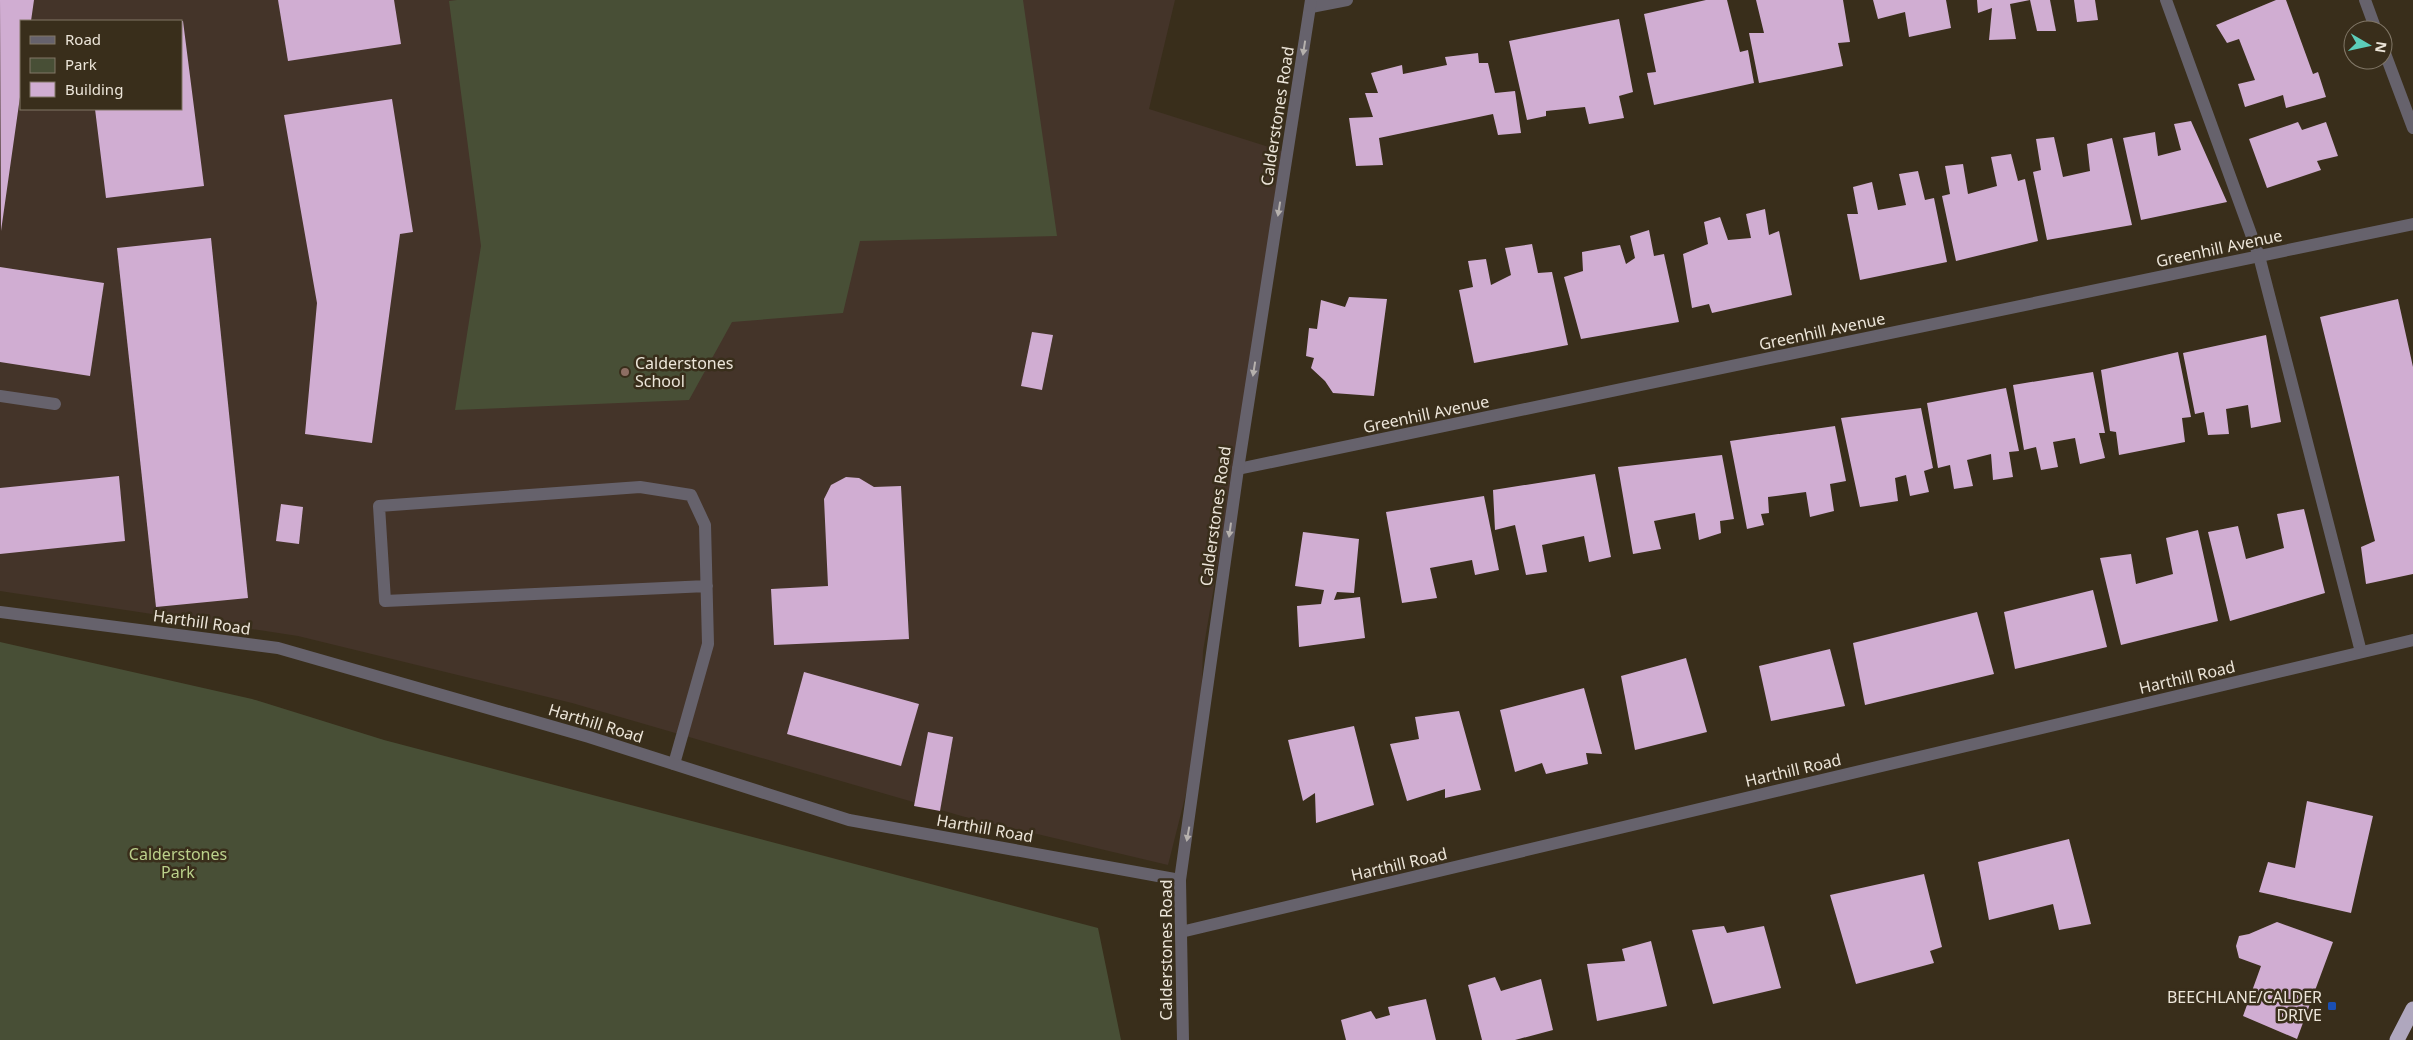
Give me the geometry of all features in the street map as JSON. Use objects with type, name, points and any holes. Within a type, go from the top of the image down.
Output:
[{"type":"highway","points":[[2397,1040],[2413,1009]]},
{"type":"street","points":[[1311,4],[1347,0]]},
{"type":"street","points":[[2166,0],[2259,256],[2361,652]]},
{"type":"street","points":[[2365,0],[2372,20]]},
{"type":"street","name":"Calderstones Road","points":[[1183,1040],[1180,880],[1190,823],[1238,469],[1311,4]]},
{"type":"street","points":[[2391,70],[2413,128]]},
{"type":"street","name":"Greenhill Avenue","points":[[1238,469],[2413,224]]},
{"type":"street","points":[[0,396],[55,404]]},
{"type":"street","points":[[674,764],[708,644],[707,586],[705,525],[691,495],[640,487],[379,506],[385,601],[707,586]]},
{"type":"street","name":"Harthill Road","points":[[0,612],[278,648],[580,734],[849,820],[1180,880]]},
{"type":"street","name":"Harthill Road","points":[[1181,932],[2413,640]]},
{"type":"shaded area","name":"Calderstones School","points":[[0,0],[1175,0],[1149,109],[1288,153],[1203,651],[1200,738],[1168,865],[965,817],[572,703],[298,636],[0,591]]},
{"type":"green space","points":[[1023,0],[1057,236],[860,241],[843,313],[732,322],[689,400],[455,410],[481,246],[449,1]]},
{"type":"green space","name":"Calderstones Park","points":[[0,642],[252,699],[384,740],[1098,928],[1121,1040],[0,1040]]},
{"type":"building","points":[[0,0],[34,0],[31,20],[20,20],[20,97],[1,231]]},
{"type":"building","points":[[278,0],[394,0],[401,44],[288,61]]},
{"type":"building","points":[[1706,0],[1727,0],[1740,52],[1748,50],[1754,83],[1654,105],[1647,73],[1656,72],[1644,14]]},
{"type":"building","points":[[1756,0],[1843,0],[1850,42],[1838,43],[1843,66],[1759,83],[1749,33],[1764,33]]},
{"type":"building","points":[[1873,0],[1946,0],[1951,28],[1909,37],[1905,12],[1878,19]]},
{"type":"building","points":[[1977,0],[2030,0],[2010,4],[2016,39],[1989,40],[1992,8],[1978,13]]},
{"type":"building","points":[[2030,0],[2050,0],[2056,31],[2037,31]]},
{"type":"building","points":[[2074,0],[2095,0],[2098,20],[2077,22]]},
{"type":"building","points":[[2276,0],[2286,0],[2313,74],[2318,72],[2326,97],[2286,108],[2283,95],[2245,107],[2238,84],[2255,80],[2239,39],[2227,43],[2216,25]]},
{"type":"building","points":[[1619,19],[1633,92],[1619,96],[1624,118],[1589,124],[1585,107],[1546,111],[1546,116],[1527,120],[1509,41]]},
{"type":"building","points":[[183,21],[204,186],[106,198],[95,110],[182,110]]},
{"type":"building","points":[[1478,53],[1479,63],[1488,63],[1495,93],[1515,91],[1521,133],[1498,135],[1493,114],[1379,138],[1383,165],[1356,166],[1349,118],[1373,117],[1365,93],[1378,93],[1371,73],[1402,65],[1403,74],[1447,65],[1445,57]]},
{"type":"building","points":[[392,99],[413,232],[400,234],[372,443],[305,434],[317,303],[284,115]]},
{"type":"building","points":[[2191,121],[2227,202],[2141,220],[2123,138],[2155,132],[2158,156],[2181,150],[2174,124]]},
{"type":"building","points":[[2298,122],[2302,130],[2326,122],[2338,156],[2317,161],[2321,170],[2267,188],[2249,139]]},
{"type":"building","points":[[2054,137],[2063,177],[2090,171],[2087,144],[2112,138],[2132,225],[2047,240],[2033,172],[2041,170],[2036,139]]},
{"type":"building","points":[[2011,154],[2018,181],[2025,179],[2038,241],[1956,261],[1942,196],[1950,194],[1945,166],[1963,164],[1968,194],[1997,186],[1991,157]]},
{"type":"building","points":[[1918,171],[1925,200],[1934,198],[1947,262],[1860,280],[1847,214],[1858,214],[1853,187],[1872,182],[1878,210],[1906,205],[1899,174]]},
{"type":"building","points":[[1765,209],[1769,235],[1779,231],[1792,295],[1712,313],[1709,304],[1692,308],[1683,254],[1708,244],[1704,222],[1720,217],[1728,240],[1751,238],[1746,214]]},
{"type":"building","points":[[1649,230],[1654,256],[1664,254],[1679,322],[1581,339],[1564,277],[1583,271],[1582,252],[1620,245],[1626,264],[1635,258],[1630,236]]},
{"type":"building","points":[[211,238],[248,598],[156,607],[117,248]]},
{"type":"building","points":[[1532,244],[1538,273],[1552,272],[1568,345],[1474,363],[1459,290],[1473,287],[1468,261],[1486,259],[1491,285],[1511,275],[1505,248]]},
{"type":"building","points":[[0,267],[104,283],[90,376],[0,362]]},
{"type":"building","points":[[1349,297],[1387,299],[1374,396],[1333,393],[1325,381],[1311,368],[1314,358],[1306,356],[1309,328],[1317,329],[1321,300],[1345,307]]},
{"type":"building","points":[[2398,299],[2413,367],[2413,574],[2366,584],[2361,547],[2375,541],[2320,317]]},
{"type":"building","points":[[1032,332],[1053,335],[1042,390],[1021,386]]},
{"type":"building","points":[[2266,335],[2281,422],[2251,428],[2248,405],[2226,409],[2229,434],[2208,435],[2204,412],[2195,414],[2183,353]]},
{"type":"building","points":[[2178,352],[2191,417],[2182,418],[2185,442],[2119,455],[2116,432],[2110,431],[2101,370]]},
{"type":"building","points":[[2093,372],[2105,433],[2099,433],[2105,458],[2080,464],[2075,438],[2053,442],[2058,467],[2041,470],[2036,447],[2024,450],[2013,385]]},
{"type":"building","points":[[2006,388],[2019,451],[2009,452],[2013,477],[1993,480],[1991,454],[1967,460],[1973,486],[1954,489],[1950,465],[1938,468],[1927,403]]},
{"type":"building","points":[[1921,408],[1933,468],[1924,471],[1929,492],[1910,496],[1906,475],[1895,478],[1898,501],[1860,507],[1841,418]]},
{"type":"building","points":[[1835,426],[1846,481],[1830,484],[1834,511],[1810,517],[1806,492],[1768,497],[1769,513],[1761,514],[1764,525],[1747,529],[1730,441]]},
{"type":"building","points":[[1722,455],[1734,519],[1720,521],[1721,533],[1699,540],[1695,513],[1654,521],[1661,549],[1633,554],[1618,467]]},
{"type":"building","points":[[1595,474],[1611,557],[1589,562],[1584,536],[1542,545],[1547,572],[1526,575],[1515,525],[1495,530],[1493,490]]},
{"type":"building","points":[[119,476],[125,541],[0,554],[0,488]]},
{"type":"building","points":[[846,477],[859,478],[874,487],[901,486],[909,639],[774,645],[771,589],[828,586],[824,499],[831,485]]},
{"type":"building","points":[[1484,496],[1499,570],[1475,575],[1472,560],[1430,568],[1437,598],[1402,603],[1386,512]]},
{"type":"building","points":[[281,504],[303,507],[299,544],[276,541]]},
{"type":"building","points":[[2304,509],[2325,593],[2230,621],[2208,532],[2238,526],[2246,559],[2284,548],[2277,514]]},
{"type":"building","points":[[2198,530],[2218,621],[2121,645],[2100,558],[2131,554],[2136,584],[2173,574],[2166,538]]},
{"type":"building","points":[[1303,532],[1359,539],[1354,593],[1337,592],[1334,600],[1360,597],[1365,638],[1299,647],[1297,606],[1321,604],[1324,590],[1295,586]]},
{"type":"building","points":[[2093,590],[2107,647],[2015,669],[2004,612]]},
{"type":"building","points":[[1977,612],[1994,674],[1865,705],[1853,643]]},
{"type":"building","points":[[1830,649],[1845,706],[1771,721],[1759,666]]},
{"type":"building","points":[[1686,658],[1707,732],[1635,750],[1621,676]]},
{"type":"building","points":[[804,672],[919,704],[901,766],[787,734]]},
{"type":"building","points":[[1584,688],[1602,754],[1586,753],[1588,764],[1546,774],[1542,763],[1515,772],[1500,710]]},
{"type":"building","points":[[1459,711],[1481,790],[1445,798],[1445,789],[1407,801],[1390,744],[1419,739],[1415,717]]},
{"type":"building","points":[[1354,726],[1374,805],[1316,823],[1315,793],[1303,801],[1288,740]]},
{"type":"building","points":[[928,732],[953,737],[940,811],[914,806]]},
{"type":"building","points":[[2307,801],[2373,816],[2351,913],[2259,892],[2268,862],[2295,868]]},
{"type":"building","points":[[2069,839],[2091,924],[2059,930],[2053,904],[1989,920],[1978,862]]},
{"type":"building","points":[[1924,874],[1942,947],[1930,951],[1934,963],[1856,984],[1830,895]]},
{"type":"building","points":[[2277,922],[2333,942],[2297,1039],[2243,1016],[2261,966],[2239,958],[2236,946],[2239,936],[2249,934]]},
{"type":"building","points":[[1724,926],[1727,933],[1764,926],[1781,988],[1713,1004],[1692,930]]},
{"type":"building","points":[[1651,941],[1667,1006],[1597,1021],[1587,964],[1625,961],[1622,949]]},
{"type":"building","points":[[1495,977],[1501,991],[1541,979],[1553,1030],[1515,1040],[1482,1040],[1468,985]]},
{"type":"building","points":[[1426,999],[1436,1040],[1346,1040],[1341,1020],[1371,1011],[1376,1019],[1390,1015],[1388,1007]]},
{"type":"place","name":"Calderstones School","points":[[625,372]]},
{"type":"place","name":"BEECHLANE/CALDER DRIVE","points":[[2332,1006]]}]
